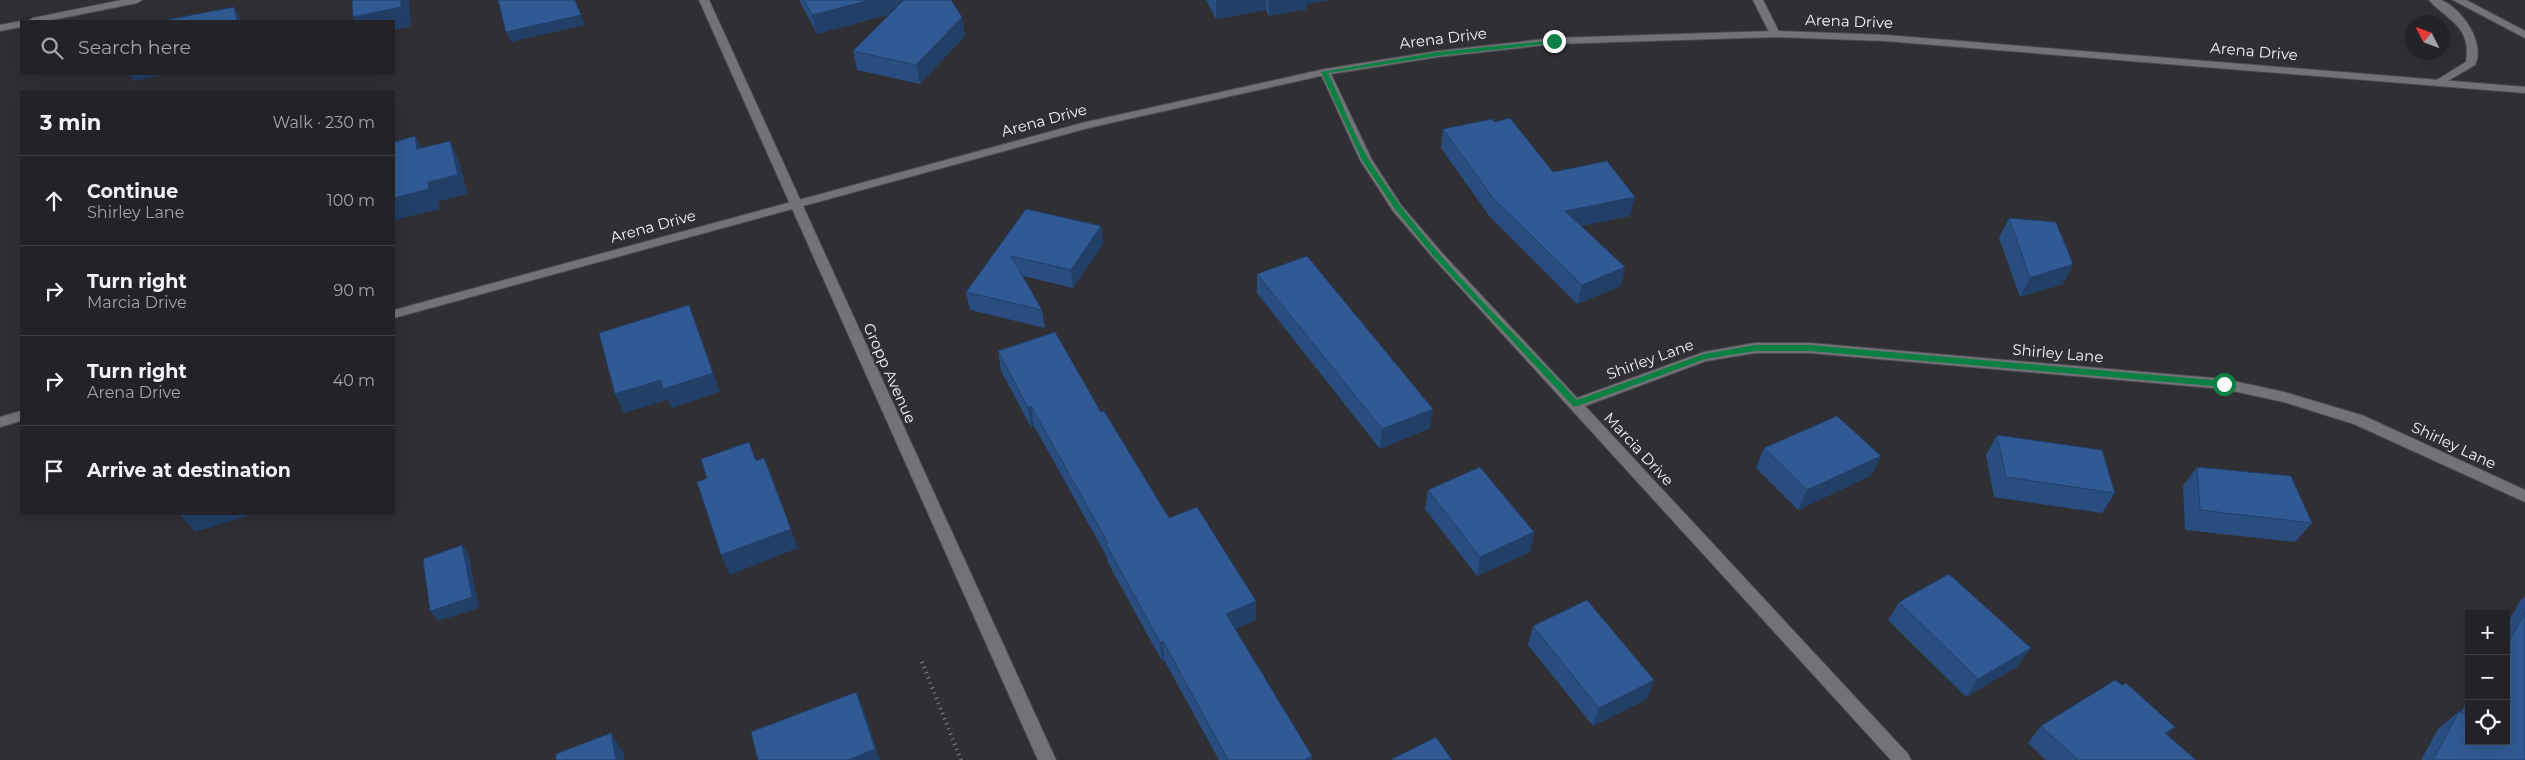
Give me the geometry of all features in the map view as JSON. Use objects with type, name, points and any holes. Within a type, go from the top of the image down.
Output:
[{"type":"street","points":[[38,20],[138,0]]},
{"type":"street","name":"Gropp Avenue","points":[[704,0],[798,204],[994,647],[1047,760]]},
{"type":"street","points":[[1758,0],[1776,34]]},
{"type":"street","points":[[2434,0],[2467,30],[2474,53],[2471,63],[2439,82]]},
{"type":"street","points":[[2458,0],[2525,35]]},
{"type":"street","points":[[0,28],[20,24]]},
{"type":"street","name":"Arena Drive","points":[[395,314],[1086,125],[1324,72],[1438,54],[1554,41],[1776,34],[1885,38],[2525,90]]},
{"type":"street","name":"Marcia Drive","points":[[1324,72],[1366,160],[1397,208],[1438,257],[1576,404],[1902,760]]},
{"type":"street","name":"Shirley Lane","points":[[1576,404],[1704,357],[1755,348],[1810,348],[2224,384],[2284,396],[2359,420],[2525,496]]},
{"type":"street","points":[[0,422],[20,416]]},
{"type":"path","points":[[922,662],[961,760]]},
{"type":"building","points":[[352,0],[401,0],[401,7],[353,17]]},
{"type":"building","points":[[498,0],[575,0],[581,15],[506,32]]},
{"type":"building","points":[[804,0],[870,0],[812,15]]},
{"type":"building","points":[[904,0],[951,0],[962,17],[916,65],[853,51]]},
{"type":"building","points":[[234,7],[237,20],[166,20]]},
{"type":"building","points":[[1510,118],[1553,172],[1607,161],[1635,197],[1565,211],[1625,267],[1582,285],[1493,198],[1443,129],[1492,119],[1494,122]]},
{"type":"building","points":[[415,136],[417,149],[450,141],[458,175],[428,182],[429,189],[395,198],[395,142]]},
{"type":"building","points":[[1026,209],[1101,226],[1071,270],[1011,256],[1042,310],[966,292]]},
{"type":"building","points":[[2009,218],[2056,222],[2073,264],[2030,278]]},
{"type":"building","points":[[1307,256],[1433,409],[1382,429],[1257,274]]},
{"type":"building","points":[[689,305],[713,373],[663,389],[661,380],[615,394],[599,333]]},
{"type":"building","points":[[1055,332],[1101,412],[1104,411],[1169,518],[1197,507],[1256,601],[1226,614],[1312,756],[1304,760],[1228,760],[1163,641],[1160,642],[1106,544],[1108,543],[1031,406],[1028,408],[998,351]]},
{"type":"building","points":[[1837,416],[1881,456],[1807,490],[1764,448]]},
{"type":"building","points":[[1997,435],[2102,450],[2115,493],[2006,477]]},
{"type":"building","points":[[749,442],[756,461],[764,458],[791,529],[721,555],[697,482],[707,478],[701,459]]},
{"type":"building","points":[[1480,467],[1534,532],[1480,557],[1428,490]]},
{"type":"building","points":[[2197,467],[2291,476],[2312,523],[2200,510]]},
{"type":"building","points":[[462,545],[472,597],[430,611],[423,559]]},
{"type":"building","points":[[1949,574],[2031,648],[1978,679],[1899,602]]},
{"type":"building","points":[[1587,600],[1654,680],[1599,708],[1533,626]]},
{"type":"building","points":[[2525,612],[2525,760],[2433,760],[2459,711],[2465,715],[2465,745],[2510,745],[2510,640]]},
{"type":"building","points":[[2115,680],[2122,685],[2126,683],[2175,727],[2165,733],[2196,760],[2078,760],[2041,726]]},
{"type":"building","points":[[856,692],[875,749],[848,760],[758,760],[751,732]]},
{"type":"building","points":[[611,733],[616,760],[556,760],[556,754]]},
{"type":"building","points":[[1436,737],[1452,760],[1390,760]]},
{"type":"route","points":[[1554,41],[1438,54],[1324,72],[1366,160],[1397,208],[1438,257],[1576,404],[1704,357],[1755,348],[1810,348],[2224,384]]}]
